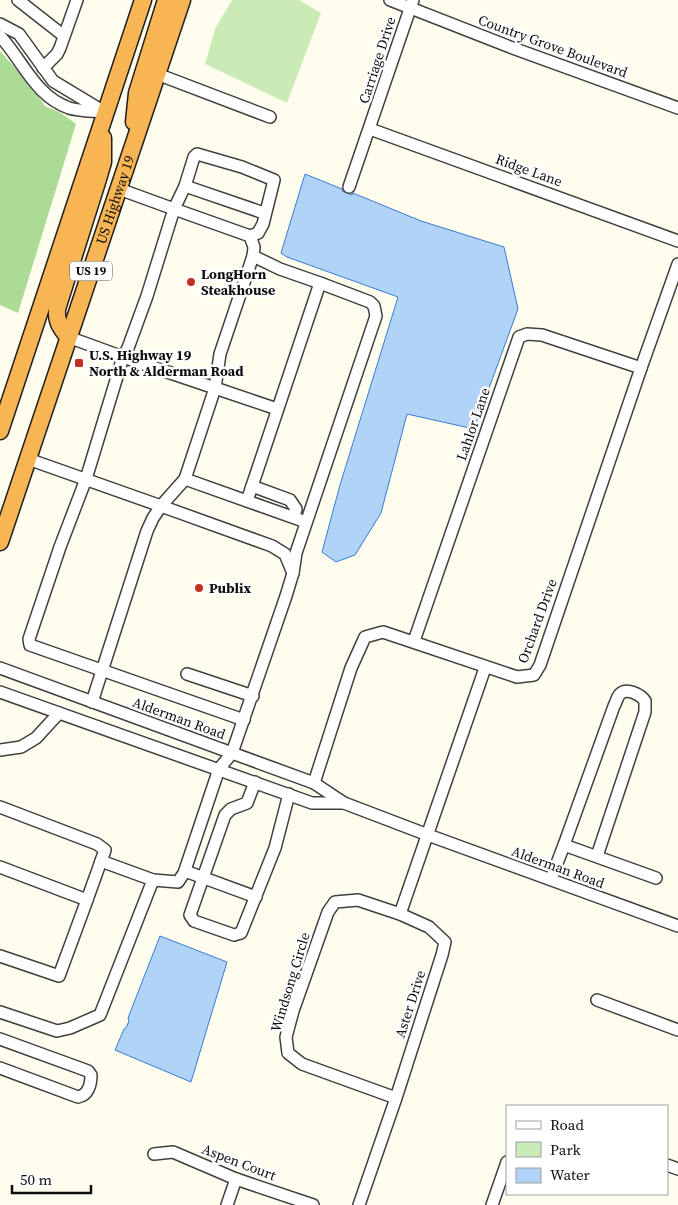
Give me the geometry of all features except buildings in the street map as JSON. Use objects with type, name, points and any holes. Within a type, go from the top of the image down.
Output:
[{"type":"highway","name":"US 19","points":[[0,431],[143,0]]},
{"type":"highway","points":[[132,150],[137,93],[166,0]]},
{"type":"highway","name":"US Highway 19","points":[[0,542],[182,0]]},
{"type":"highway","points":[[68,338],[59,325],[57,318],[58,309],[103,162],[105,118]]},
{"type":"street","points":[[18,0],[64,36]]},
{"type":"street","points":[[43,68],[56,54],[77,0]]},
{"type":"street","name":"Country Grove Boulevard","points":[[390,0],[411,4],[519,50],[678,108]]},
{"type":"street","name":"Carriage Drive","points":[[349,187],[411,4]]},
{"type":"street","points":[[0,24],[19,34],[53,81],[105,118]]},
{"type":"street","points":[[0,36],[47,97],[70,108],[105,118]]},
{"type":"street","points":[[157,74],[270,117]]},
{"type":"street","name":"Ridge Lane","points":[[370,129],[678,242]]},
{"type":"street","points":[[118,189],[174,209],[250,236],[258,233],[262,224],[274,180],[242,167],[197,154],[194,156],[185,186],[174,209],[142,310],[123,357],[86,479],[60,547],[29,640],[30,645],[244,720]]},
{"type":"street","points":[[185,186],[264,213]]},
{"type":"street","points":[[92,702],[147,531],[161,506],[185,479],[215,388],[220,354],[253,256],[254,247],[250,236]]},
{"type":"street","points":[[101,860],[152,880],[178,882],[185,871],[219,769],[232,753],[253,696],[293,573],[290,553],[306,522],[376,316],[374,306],[370,302],[280,269],[253,256]]},
{"type":"street","name":"Orchard Drive","points":[[314,783],[351,668],[365,637],[383,632],[516,677],[534,675],[540,665],[678,264]]},
{"type":"street","points":[[247,501],[320,283]]},
{"type":"street","name":"Lahlor Lane","points":[[414,641],[519,337],[527,334],[542,335],[641,368]]},
{"type":"street","points":[[68,338],[277,409]]},
{"type":"street","points":[[28,459],[290,553]]},
{"type":"street","points":[[185,479],[306,522]]},
{"type":"street","points":[[252,486],[290,500],[296,508],[294,517]]},
{"type":"street","name":"Alderman Road","points":[[0,668],[314,783],[344,803],[678,926]]},
{"type":"street","points":[[400,914],[485,668]]},
{"type":"street","points":[[187,674],[253,696]]},
{"type":"street","name":"Alderman Road","points":[[0,692],[312,803],[344,803]]},
{"type":"street","points":[[550,879],[614,706],[620,694],[632,692],[641,696],[646,701],[645,712],[597,856]]},
{"type":"street","points":[[0,750],[21,747],[36,738],[59,713]]},
{"type":"street","points":[[255,782],[247,803],[231,809],[225,815],[190,915],[194,920],[234,935],[241,933],[256,897],[275,848],[289,794]]},
{"type":"street","points":[[0,807],[97,844],[105,850],[59,976],[0,956]]},
{"type":"street","points":[[564,845],[656,878]]},
{"type":"street","points":[[0,867],[87,900]]},
{"type":"street","points":[[185,871],[256,897]]},
{"type":"street","points":[[0,1012],[57,1031],[100,1016],[152,880]]},
{"type":"street","name":"Windsong Circle","points":[[396,1098],[302,1064],[288,1053],[286,1037],[293,1011],[328,912],[335,902],[358,900],[400,914]]},
{"type":"street","name":"Aster Drive","points":[[359,1205],[396,1098],[445,942],[429,927],[400,914]]},
{"type":"street","points":[[597,1000],[678,1030]]},
{"type":"street","points":[[0,1039],[88,1071],[91,1075],[91,1081],[87,1092],[83,1096],[78,1097],[0,1068]]},
{"type":"street","name":"Aspen Court","points":[[154,1154],[173,1152],[236,1179],[312,1205]]},
{"type":"street","points":[[492,1205],[506,1165]]},
{"type":"street","points":[[227,1205],[236,1179]]},
{"type":"green space","points":[[232,0],[299,0],[321,13],[287,103],[205,64],[215,29]]},
{"type":"green space","points":[[0,51],[45,106],[61,113],[76,124],[18,313],[0,305]]},
{"type":"water","points":[[305,174],[342,189],[342,191],[352,195],[353,193],[421,221],[504,247],[518,309],[474,429],[407,414],[381,513],[355,555],[336,562],[322,552],[340,485],[398,297],[287,257],[281,253]]},
{"type":"water","points":[[160,936],[227,962],[191,1082],[115,1050],[129,1021],[128,1018]]},
{"type":"place","name":"LongHorn Steakhouse","points":[[191,282]]},
{"type":"place","name":"U.S. Highway 19 North & Alderman Road","points":[[79,363]]},
{"type":"place","name":"Publix","points":[[199,588]]}]
